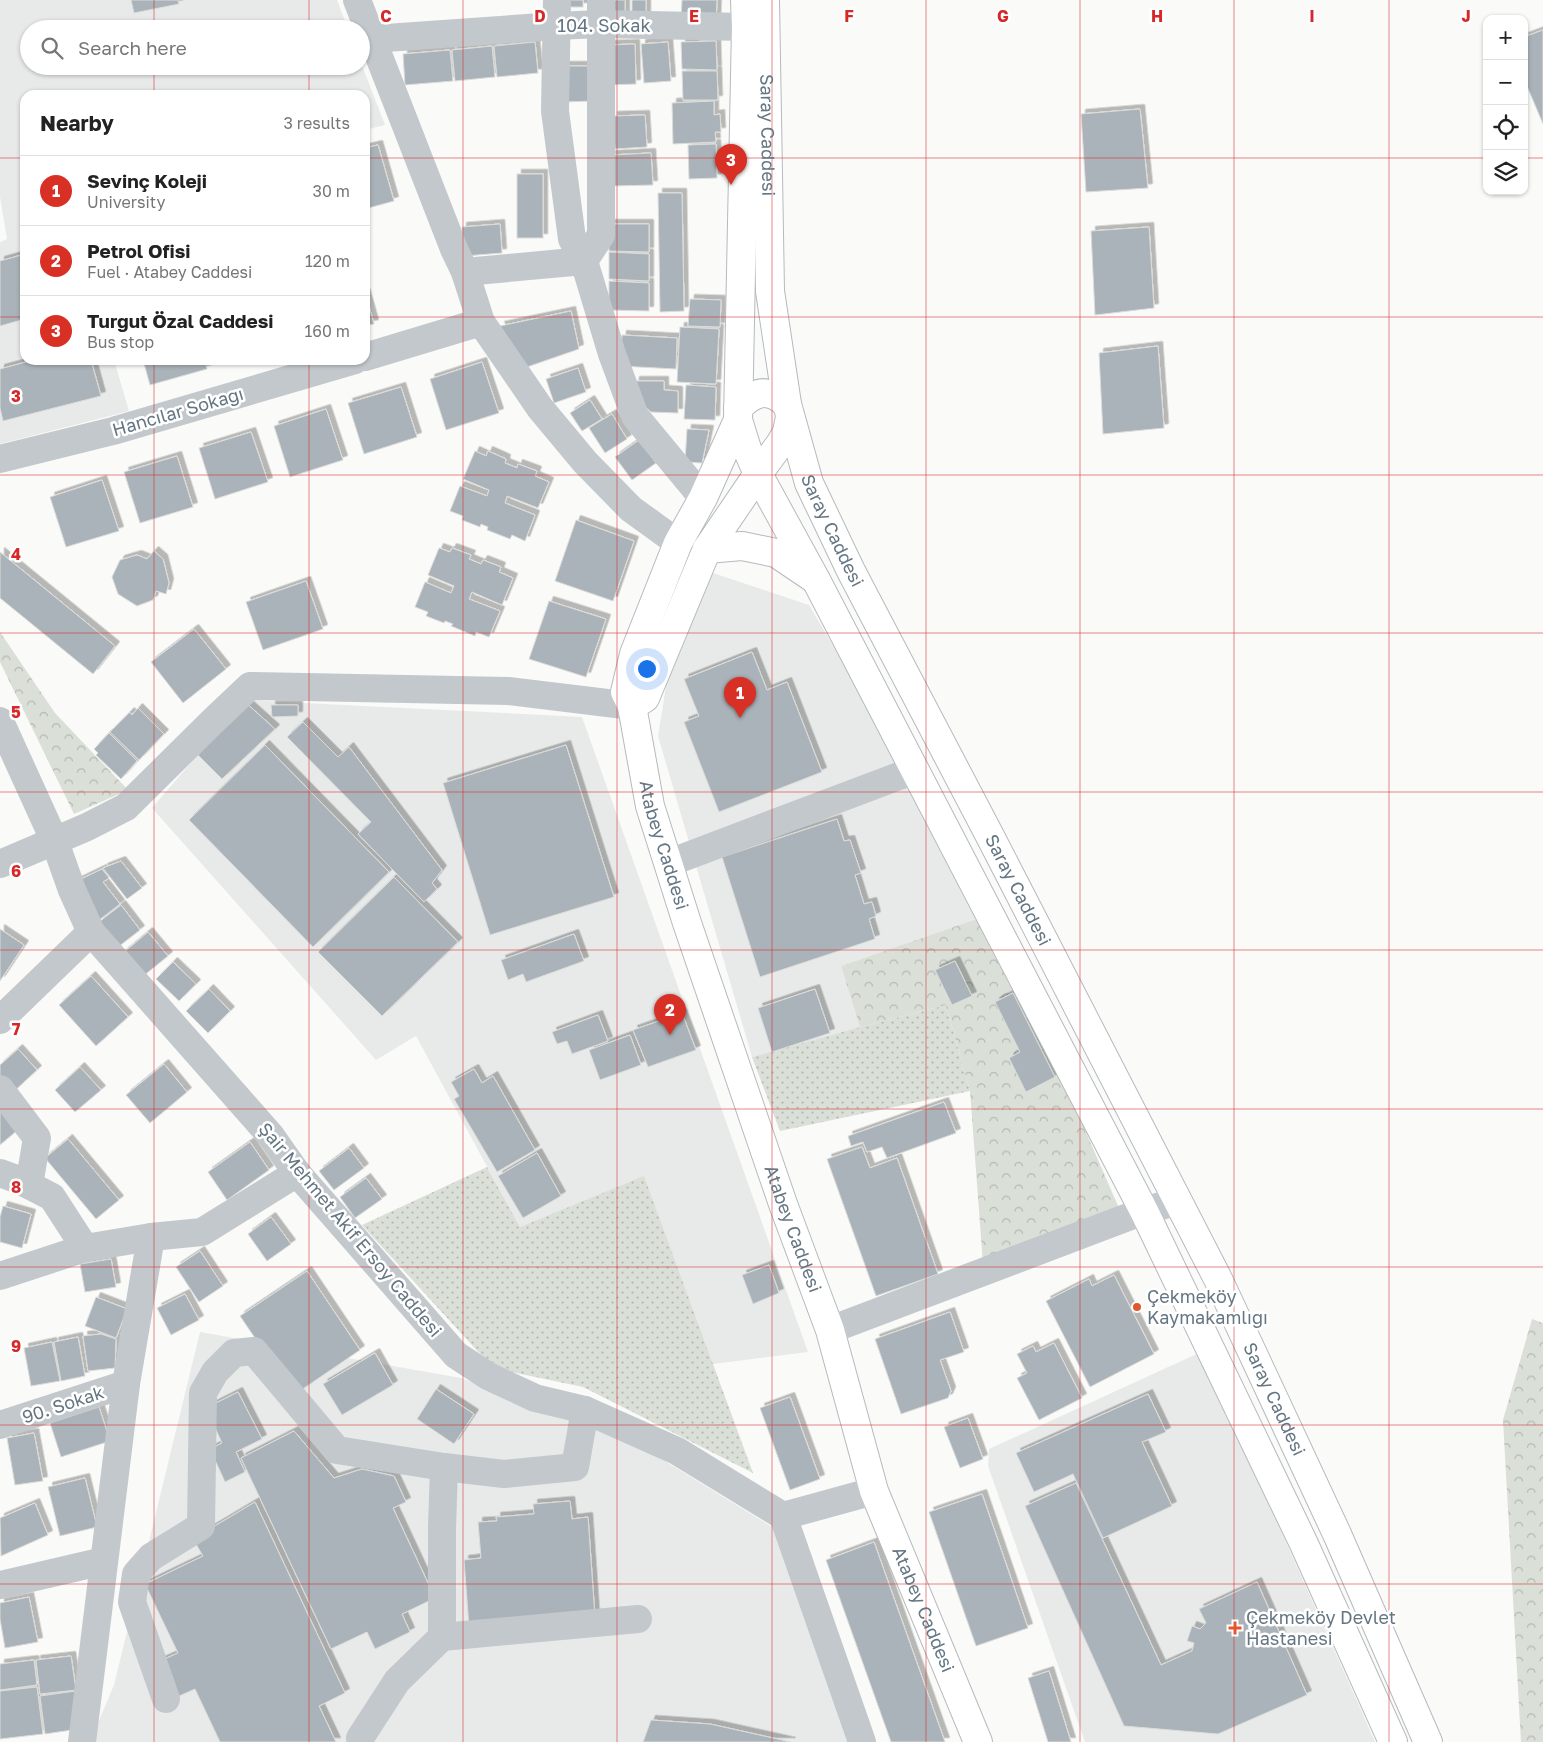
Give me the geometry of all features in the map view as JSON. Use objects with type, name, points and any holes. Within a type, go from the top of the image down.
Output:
[{"type":"main road","name":"Saray Caddesi","points":[[745,0],[739,420],[758,474],[816,580],[1144,1211],[1304,1544],[1393,1742]]},
{"type":"main road","name":"Saray Caddesi","points":[[765,0],[770,291],[789,410],[809,483],[851,571],[1000,855],[1218,1279],[1320,1500],[1428,1742]]},
{"type":"main road","points":[[632,706],[645,698],[707,550],[780,444],[787,432],[789,410],[778,396],[763,392],[748,398],[739,420],[753,442],[766,446],[780,444]]},
{"type":"main road","name":"Atabey Caddesi","points":[[739,420],[703,498],[678,543],[634,654],[625,692],[632,706],[650,806],[686,923],[783,1204],[830,1330],[874,1491],[978,1742]]},
{"type":"main road","points":[[707,550],[742,546],[776,553],[816,580]]},
{"type":"street","points":[[356,0],[364,20]]},
{"type":"street","points":[[584,261],[601,235],[600,12]]},
{"type":"street","name":"104. Sokak","points":[[372,39],[557,13],[600,12],[746,27]]},
{"type":"street","points":[[557,13],[555,111],[572,239],[584,261],[612,354],[636,416],[703,498]]},
{"type":"street","points":[[370,34],[454,249],[465,272],[481,322],[540,408],[586,462],[632,509],[678,543]]},
{"type":"street","points":[[465,272],[584,261]]},
{"type":"street","points":[[370,355],[481,322]]},
{"type":"street","name":"Hancılar Sokağı","points":[[0,459],[113,431],[338,365]]},
{"type":"street","points":[[0,864],[54,842],[126,807],[213,720],[250,686],[508,691],[632,706]]},
{"type":"street","name":"Şair Mehmet Akif Ersoy Caddesi","points":[[0,721],[54,842],[72,890],[91,932],[271,1136],[297,1173],[456,1356],[488,1376],[535,1398],[585,1410],[677,1451],[783,1516]]},
{"type":"street","points":[[669,863],[915,770]]},
{"type":"street","points":[[0,1020],[91,932]]},
{"type":"street","points":[[0,1089],[37,1138],[29,1185]]},
{"type":"street","points":[[0,1173],[52,1197],[85,1248]]},
{"type":"street","points":[[0,1276],[85,1248],[151,1237],[202,1232],[297,1173]]},
{"type":"street","points":[[830,1330],[1144,1211],[1178,1201]]},
{"type":"street","points":[[82,1742],[126,1384],[151,1237]]},
{"type":"street","points":[[166,1699],[132,1602],[136,1574],[151,1557],[200,1526],[203,1393],[215,1372],[234,1353],[254,1351],[337,1450],[444,1467],[504,1474],[575,1466],[585,1410]]},
{"type":"street","name":"90. Sokak","points":[[0,1425],[126,1384]]},
{"type":"street","points":[[442,1637],[444,1467]]},
{"type":"street","points":[[862,1742],[783,1516],[874,1491]]},
{"type":"street","points":[[0,1585],[104,1561]]},
{"type":"street","points":[[360,1738],[397,1681],[442,1637],[638,1619]]},
{"type":"shaded area","points":[[0,0],[337,0],[345,20],[20,20],[20,75],[366,75],[385,125],[370,129],[370,90],[20,90],[20,365],[115,365],[129,411],[0,444],[0,242],[7,239],[0,197]]},
{"type":"shaded area","points":[[713,573],[809,605],[991,914],[841,966],[860,1027],[752,1057],[658,736],[669,668]]},
{"type":"shaded area","points":[[245,700],[582,717],[808,1352],[713,1364],[644,1177],[520,1227],[416,1036],[376,1060],[152,808]]},
{"type":"shaded area","points":[[200,1332],[461,1378],[631,1440],[772,1527],[847,1742],[90,1742],[114,1685]]},
{"type":"shaded area","points":[[1201,1352],[1375,1742],[1085,1742],[988,1466],[989,1449]]},
{"type":"green space","points":[[0,632],[55,713],[128,790],[74,814],[0,662]]},
{"type":"green space","points":[[991,914],[1122,1215],[984,1277],[970,1091],[946,1005],[860,1027],[841,966]]},
{"type":"green space","points":[[946,1005],[970,1091],[780,1131],[752,1057]]},
{"type":"green space","points":[[487,1167],[520,1227],[644,1176],[753,1473],[583,1387],[493,1368],[362,1225]]},
{"type":"green space","points":[[1532,1319],[1543,1323],[1543,1742],[1521,1742],[1503,1420]]},
{"type":"building","points":[[131,0],[178,0],[179,4],[134,13]]},
{"type":"building","points":[[567,0],[583,0],[583,7],[567,7]]},
{"type":"building","points":[[608,0],[625,0],[625,19],[608,19]]},
{"type":"building","points":[[632,0],[646,0],[646,17],[632,17]]},
{"type":"building","points":[[682,0],[717,0],[716,22],[681,21]]},
{"type":"building","points":[[1543,30],[1543,124],[1528,88],[1528,36]]},
{"type":"building","points":[[716,41],[717,70],[682,69],[681,42]]},
{"type":"building","points":[[535,42],[538,73],[497,77],[494,46]]},
{"type":"building","points":[[668,42],[671,81],[644,83],[641,44]]},
{"type":"building","points":[[635,44],[636,84],[608,85],[606,45]]},
{"type":"building","points":[[492,46],[495,77],[455,81],[452,50]]},
{"type":"building","points":[[450,50],[453,81],[405,85],[403,54]]},
{"type":"building","points":[[563,66],[592,66],[592,101],[564,102]]},
{"type":"building","points":[[682,71],[717,71],[718,100],[683,100]]},
{"type":"building","points":[[714,101],[714,115],[720,114],[721,132],[715,132],[716,142],[673,144],[672,103]]},
{"type":"building","points":[[1140,109],[1148,188],[1086,192],[1081,114]]},
{"type":"building","points":[[645,115],[647,147],[615,149],[613,116]]},
{"type":"building","points":[[716,144],[717,178],[689,179],[688,145]]},
{"type":"building","points":[[378,145],[394,201],[370,208],[370,147]]},
{"type":"building","points":[[651,153],[653,185],[612,186],[611,155]]},
{"type":"building","points":[[517,174],[543,174],[543,238],[517,238]]},
{"type":"building","points":[[658,193],[682,193],[684,311],[660,312]]},
{"type":"building","points":[[500,224],[502,253],[464,256],[462,227]]},
{"type":"building","points":[[609,224],[649,224],[649,252],[609,251]]},
{"type":"building","points":[[1149,227],[1154,308],[1095,315],[1091,231]]},
{"type":"building","points":[[609,252],[649,254],[649,281],[609,279]]},
{"type":"building","points":[[20,255],[20,320],[0,326],[0,261]]},
{"type":"building","points":[[609,281],[649,283],[649,311],[609,310]]},
{"type":"building","points":[[690,299],[721,300],[720,327],[688,326]]},
{"type":"building","points":[[370,310],[374,324],[370,325]]},
{"type":"building","points":[[571,311],[579,349],[527,367],[500,326]]},
{"type":"building","points":[[680,327],[719,329],[716,384],[677,382]]},
{"type":"building","points":[[622,335],[677,338],[676,369],[620,366]]},
{"type":"building","points":[[1158,346],[1164,428],[1103,434],[1099,353]]},
{"type":"building","points":[[482,362],[499,413],[446,430],[430,379]]},
{"type":"building","points":[[20,364],[92,365],[101,396],[3,421],[0,408],[0,369]]},
{"type":"building","points":[[144,365],[206,365],[207,369],[150,385]]},
{"type":"building","points":[[578,368],[586,392],[554,403],[546,379]]},
{"type":"building","points":[[635,381],[664,381],[664,390],[678,391],[678,413],[651,412],[634,397]]},
{"type":"building","points":[[686,385],[716,387],[715,420],[684,419]]},
{"type":"building","points":[[401,387],[417,437],[364,454],[348,403]]},
{"type":"building","points":[[590,400],[602,419],[582,431],[570,413]]},
{"type":"building","points":[[326,409],[343,460],[290,477],[274,426]]},
{"type":"building","points":[[612,414],[627,439],[605,453],[589,428]]},
{"type":"building","points":[[687,429],[709,430],[702,463],[685,462]]},
{"type":"building","points":[[251,432],[268,482],[215,499],[199,448]]},
{"type":"building","points":[[639,440],[656,463],[632,480],[615,457]]},
{"type":"building","points":[[475,451],[486,456],[488,451],[506,459],[505,463],[517,468],[518,464],[537,471],[535,476],[549,482],[538,508],[507,496],[505,503],[535,515],[525,541],[512,535],[510,539],[487,530],[488,527],[481,524],[480,527],[462,520],[463,516],[450,511],[460,486],[487,496],[489,490],[463,479]]},
{"type":"building","points":[[177,456],[193,507],[140,523],[124,472]]},
{"type":"building","points":[[102,480],[119,531],[66,547],[50,497]]},
{"type":"building","points":[[576,520],[634,541],[613,601],[555,581]]},
{"type":"building","points":[[439,548],[450,552],[452,548],[471,555],[469,559],[481,564],[483,560],[501,567],[499,572],[513,578],[502,605],[472,592],[469,599],[500,611],[489,637],[476,632],[475,636],[451,626],[453,624],[445,621],[444,623],[426,616],[428,612],[415,607],[425,582],[451,593],[454,586],[428,575]]},
{"type":"building","points":[[154,551],[163,559],[169,583],[166,594],[156,591],[153,600],[137,606],[118,594],[112,577],[120,560],[137,555],[147,559]]},
{"type":"building","points":[[0,552],[115,646],[93,674],[0,598]]},
{"type":"building","points":[[306,581],[323,629],[263,650],[246,602]]},
{"type":"building","points":[[549,601],[606,619],[586,677],[529,659]]},
{"type":"building","points":[[194,629],[226,669],[183,703],[151,662]]},
{"type":"building","points":[[752,652],[767,690],[787,682],[822,772],[719,812],[684,722],[699,716],[684,679]]},
{"type":"building","points":[[245,702],[275,729],[222,779],[198,755]]},
{"type":"building","points":[[271,705],[298,705],[298,716],[272,717]]},
{"type":"building","points":[[138,708],[164,734],[139,760],[110,732],[130,712],[132,715]]},
{"type":"building","points":[[303,722],[338,757],[349,747],[442,870],[432,883],[437,889],[424,902],[358,834],[371,822],[287,737]]},
{"type":"building","points":[[109,733],[137,761],[121,779],[96,755],[98,753],[94,749]]},
{"type":"building","points":[[265,745],[389,872],[313,947],[189,820]]},
{"type":"building","points":[[566,745],[614,897],[490,935],[443,783]]},
{"type":"building","points":[[837,819],[844,841],[850,840],[861,873],[855,875],[864,904],[872,902],[876,916],[869,919],[875,939],[760,977],[722,857]]},
{"type":"building","points":[[121,861],[142,888],[127,899],[103,868]]},
{"type":"building","points":[[102,869],[109,878],[103,882],[120,904],[98,921],[77,881]]},
{"type":"building","points":[[394,877],[458,942],[382,1016],[318,952]]},
{"type":"building","points":[[121,905],[140,930],[118,947],[99,922]]},
{"type":"building","points":[[0,929],[24,945],[0,981]]},
{"type":"building","points":[[148,932],[168,956],[142,977],[122,954]]},
{"type":"building","points":[[574,934],[584,961],[526,982],[523,974],[508,980],[501,960]]},
{"type":"building","points":[[955,961],[972,996],[952,1005],[935,970]]},
{"type":"building","points":[[173,962],[196,984],[179,1001],[156,979]]},
{"type":"building","points":[[91,976],[128,1017],[96,1046],[59,1005]]},
{"type":"building","points":[[209,989],[230,1011],[208,1033],[186,1011]]},
{"type":"building","points":[[815,989],[830,1033],[772,1052],[758,1008]]},
{"type":"building","points":[[1013,993],[1055,1077],[1026,1092],[1009,1058],[1020,1052],[995,1002]]},
{"type":"building","points":[[682,1013],[696,1050],[648,1067],[633,1030]]},
{"type":"building","points":[[598,1015],[608,1041],[572,1054],[567,1041],[557,1044],[552,1032]]},
{"type":"building","points":[[630,1035],[641,1065],[600,1080],[589,1050]]},
{"type":"building","points":[[18,1049],[37,1070],[11,1094],[0,1082],[0,1065]]},
{"type":"building","points":[[164,1064],[187,1092],[150,1123],[126,1095]]},
{"type":"building","points":[[80,1067],[101,1090],[75,1112],[55,1090]]},
{"type":"building","points":[[474,1069],[482,1083],[493,1076],[535,1150],[497,1172],[454,1099],[459,1096],[451,1082]]},
{"type":"building","points":[[944,1102],[956,1133],[887,1158],[882,1147],[867,1152],[863,1142],[851,1146],[848,1136]]},
{"type":"building","points":[[0,1103],[20,1128],[0,1145]]},
{"type":"building","points":[[68,1139],[119,1200],[96,1219],[45,1158]]},
{"type":"building","points":[[250,1142],[269,1170],[227,1200],[208,1172]]},
{"type":"building","points":[[862,1147],[870,1168],[897,1158],[938,1274],[876,1296],[827,1159]]},
{"type":"building","points":[[349,1148],[364,1168],[334,1190],[319,1171]]},
{"type":"building","points":[[537,1153],[561,1196],[523,1218],[498,1176]]},
{"type":"building","points":[[366,1178],[382,1199],[355,1218],[340,1197]]},
{"type":"building","points":[[3,1206],[31,1214],[22,1248],[0,1242],[0,1217]]},
{"type":"building","points":[[271,1217],[291,1244],[267,1261],[248,1234]]},
{"type":"building","points":[[200,1251],[223,1286],[199,1302],[176,1267]]},
{"type":"building","points":[[111,1259],[116,1287],[85,1292],[80,1264]]},
{"type":"building","points":[[769,1265],[779,1293],[753,1304],[742,1275]]},
{"type":"building","points":[[307,1271],[360,1350],[294,1395],[240,1316]]},
{"type":"building","points":[[1114,1275],[1154,1354],[1090,1387],[1046,1301],[1089,1279],[1092,1286]]},
{"type":"building","points":[[185,1294],[199,1320],[171,1335],[157,1308]]},
{"type":"building","points":[[96,1297],[127,1309],[116,1338],[85,1326]]},
{"type":"building","points":[[950,1312],[964,1352],[940,1360],[951,1391],[948,1398],[901,1414],[875,1339]]},
{"type":"building","points":[[101,1334],[116,1339],[115,1368],[88,1371],[83,1336]]},
{"type":"building","points":[[78,1337],[85,1376],[61,1381],[54,1342]]},
{"type":"building","points":[[52,1342],[60,1381],[31,1386],[24,1348]]},
{"type":"building","points":[[1054,1343],[1082,1398],[1039,1420],[1017,1378],[1027,1373],[1017,1354],[1033,1346],[1036,1352]]},
{"type":"building","points":[[375,1353],[393,1385],[342,1415],[323,1384]]},
{"type":"building","points":[[436,1389],[474,1414],[454,1444],[417,1419]]},
{"type":"building","points":[[238,1392],[262,1439],[236,1452],[245,1472],[225,1482],[210,1449],[222,1443],[206,1408]]},
{"type":"building","points":[[1148,1394],[1166,1432],[1142,1442],[1172,1506],[1103,1538],[1073,1474],[1034,1492],[1016,1453]]},
{"type":"building","points":[[790,1397],[820,1479],[790,1490],[760,1408]]},
{"type":"building","points":[[99,1407],[110,1441],[61,1457],[50,1423]]},
{"type":"building","points":[[968,1418],[983,1459],[960,1468],[944,1427]]},
{"type":"building","points":[[294,1431],[334,1478],[362,1469],[394,1476],[406,1502],[393,1508],[435,1598],[402,1614],[410,1632],[375,1649],[367,1632],[331,1649],[241,1458]]},
{"type":"building","points":[[34,1433],[43,1481],[15,1485],[7,1438]]},
{"type":"building","points":[[85,1478],[97,1527],[60,1536],[48,1487]]},
{"type":"building","points":[[1076,1483],[1161,1665],[1192,1651],[1194,1643],[1187,1641],[1192,1626],[1200,1629],[1206,1623],[1199,1609],[1257,1582],[1307,1695],[1218,1734],[1124,1726],[1025,1506]]},
{"type":"building","points":[[982,1494],[1028,1628],[976,1646],[929,1512]]},
{"type":"building","points":[[570,1501],[572,1519],[588,1517],[595,1617],[469,1627],[464,1560],[481,1558],[478,1522],[497,1521],[496,1517],[534,1514],[533,1504]]},
{"type":"building","points":[[255,1502],[345,1693],[319,1706],[336,1742],[220,1742],[195,1689],[177,1697],[160,1661],[178,1653],[145,1584],[203,1556],[193,1539]]},
{"type":"building","points":[[35,1503],[48,1535],[1,1556],[0,1518]]},
{"type":"building","points":[[874,1542],[945,1742],[891,1742],[826,1560]]},
{"type":"building","points":[[29,1597],[38,1642],[5,1648],[0,1619],[0,1603]]},
{"type":"building","points":[[71,1656],[76,1690],[40,1694],[36,1660]]},
{"type":"building","points":[[34,1660],[37,1685],[0,1690],[0,1664]]},
{"type":"building","points":[[1049,1671],[1071,1742],[1048,1742],[1028,1678]]},
{"type":"building","points":[[37,1687],[43,1734],[0,1739],[0,1691]]},
{"type":"building","points":[[76,1691],[72,1730],[45,1734],[40,1696]]},
{"type":"building","points":[[651,1720],[710,1724],[791,1742],[643,1742]]},
{"type":"place","name":"Turgut Özal Caddesi","points":[[731,185]]},
{"type":"place","name":"Sevinç Koleji","points":[[740,718]]},
{"type":"place","name":"Petrol Ofisi","points":[[670,1035]]},
{"type":"place","name":"Çekmeköy Kaymakamlığı","points":[[1137,1307]]},
{"type":"place","name":"Çekmeköy Devlet Hastanesi","points":[[1235,1628]]}]
